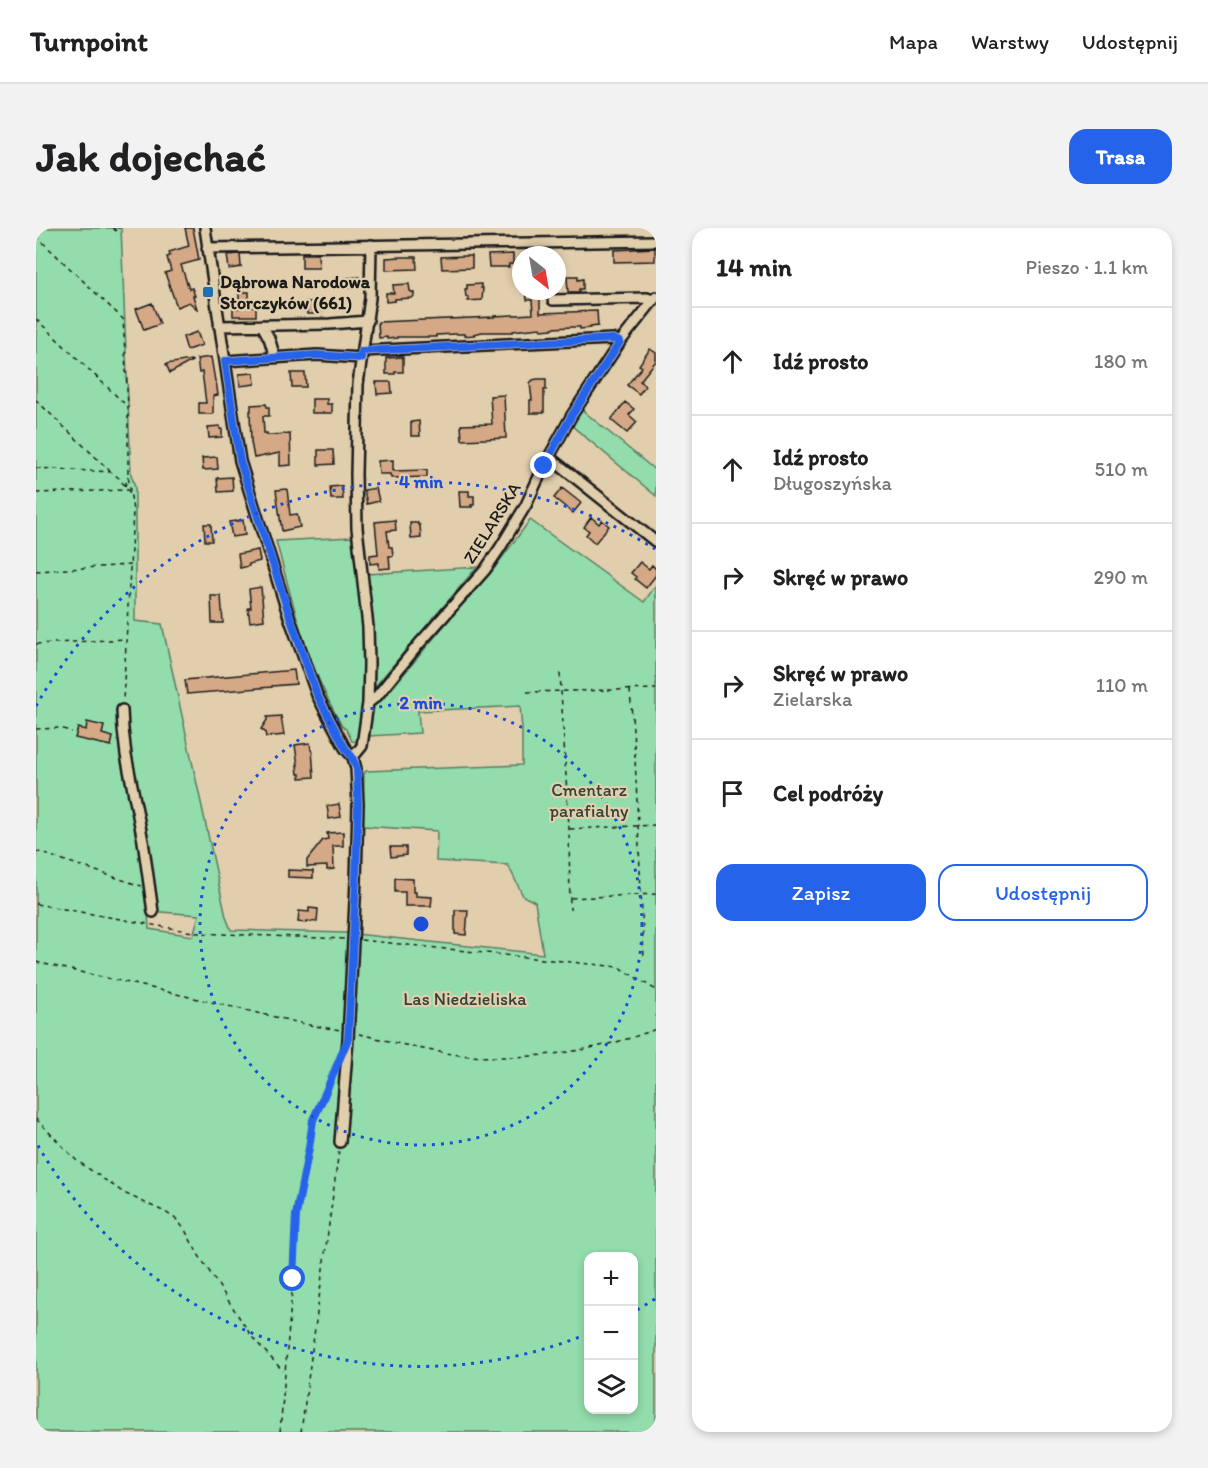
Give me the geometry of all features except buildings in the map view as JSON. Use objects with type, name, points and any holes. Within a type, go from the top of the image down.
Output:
[{"type":"street","points":[[205,228],[240,461],[317,695],[357,769],[356,881],[349,1032],[340,1142]]},
{"type":"street","points":[[207,248],[656,240]]},
{"type":"street","points":[[352,757],[362,746],[368,703],[368,627],[357,528],[358,384],[368,321],[371,245]]},
{"type":"street","points":[[566,300],[655,299]]},
{"type":"street","name":"ZIELARSKA","points":[[368,703],[377,696],[419,644],[485,570],[526,505],[572,415],[620,342],[655,299]]},
{"type":"street","points":[[219,326],[368,321]]},
{"type":"street","points":[[262,325],[275,357]]},
{"type":"street","points":[[225,361],[613,339],[620,342]]},
{"type":"street","points":[[549,457],[656,542]]},
{"type":"street","points":[[122,710],[126,755],[143,842],[153,912]]},
{"type":"path","points":[[113,228],[117,231],[119,228]]},
{"type":"path","points":[[36,236],[123,319],[129,475],[133,511],[122,710]]},
{"type":"path","points":[[36,319],[128,406]]},
{"type":"path","points":[[36,400],[118,478],[131,494]]},
{"type":"path","points":[[36,468],[111,472]]},
{"type":"path","points":[[125,486],[129,475]]},
{"type":"path","points":[[36,493],[128,490]]},
{"type":"path","points":[[36,571],[130,566]]},
{"type":"path","points":[[36,644],[126,639]]},
{"type":"path","points":[[560,673],[569,829],[570,910]]},
{"type":"path","points":[[527,692],[656,689]]},
{"type":"path","points":[[630,690],[644,959]]},
{"type":"path","points":[[36,729],[62,728],[72,732]]},
{"type":"path","points":[[569,829],[656,825]]},
{"type":"path","points":[[36,851],[150,889]]},
{"type":"path","points":[[570,898],[656,894]]},
{"type":"path","points":[[36,904],[198,933],[353,939],[618,968],[656,990]]},
{"type":"path","points":[[36,963],[151,987],[309,1025],[440,1052],[483,1057],[527,1057],[566,1052],[641,1035],[656,1029]]},
{"type":"path","points":[[280,1432],[296,1215],[313,1120],[336,1069]]},
{"type":"path","points":[[36,1119],[76,1160],[124,1193],[176,1219],[252,1336],[284,1372]]},
{"type":"path","points":[[301,1432],[340,1142]]},
{"type":"green space","points":[[36,228],[121,228],[131,474],[135,487],[135,621],[162,624],[226,917],[231,930],[346,933],[543,954],[535,902],[523,896],[508,865],[436,861],[437,831],[363,826],[364,774],[366,771],[522,765],[520,706],[418,711],[420,733],[369,736],[371,706],[389,692],[493,570],[530,520],[644,602],[656,585],[656,1432],[36,1432]],"holes":[[[148,911],[199,915],[193,936],[149,929]]]},
{"type":"green space","points":[[581,409],[656,471],[656,496],[571,425]]},
{"type":"green space","points":[[352,537],[366,652],[358,742],[352,741],[342,726],[317,675],[297,618],[276,541]]},
{"type":"green space","points":[[477,567],[372,690],[367,574]]},
{"type":"place","name":"Dąbrowa Narodowa Storczyków (661)","points":[[208,292]]},
{"type":"route","points":[[293,1279],[296,1215],[313,1120],[348,1039],[356,881],[357,769],[317,695],[288,611],[240,461],[225,361],[316,355],[361,358],[362,351],[613,339],[620,342],[572,415],[544,466]]},
{"type":"park label","name":"Cmentarz parafialny","points":[[589,800]]},
{"type":"park label","name":"Las Niedzieliska","points":[[465,999]]}]
